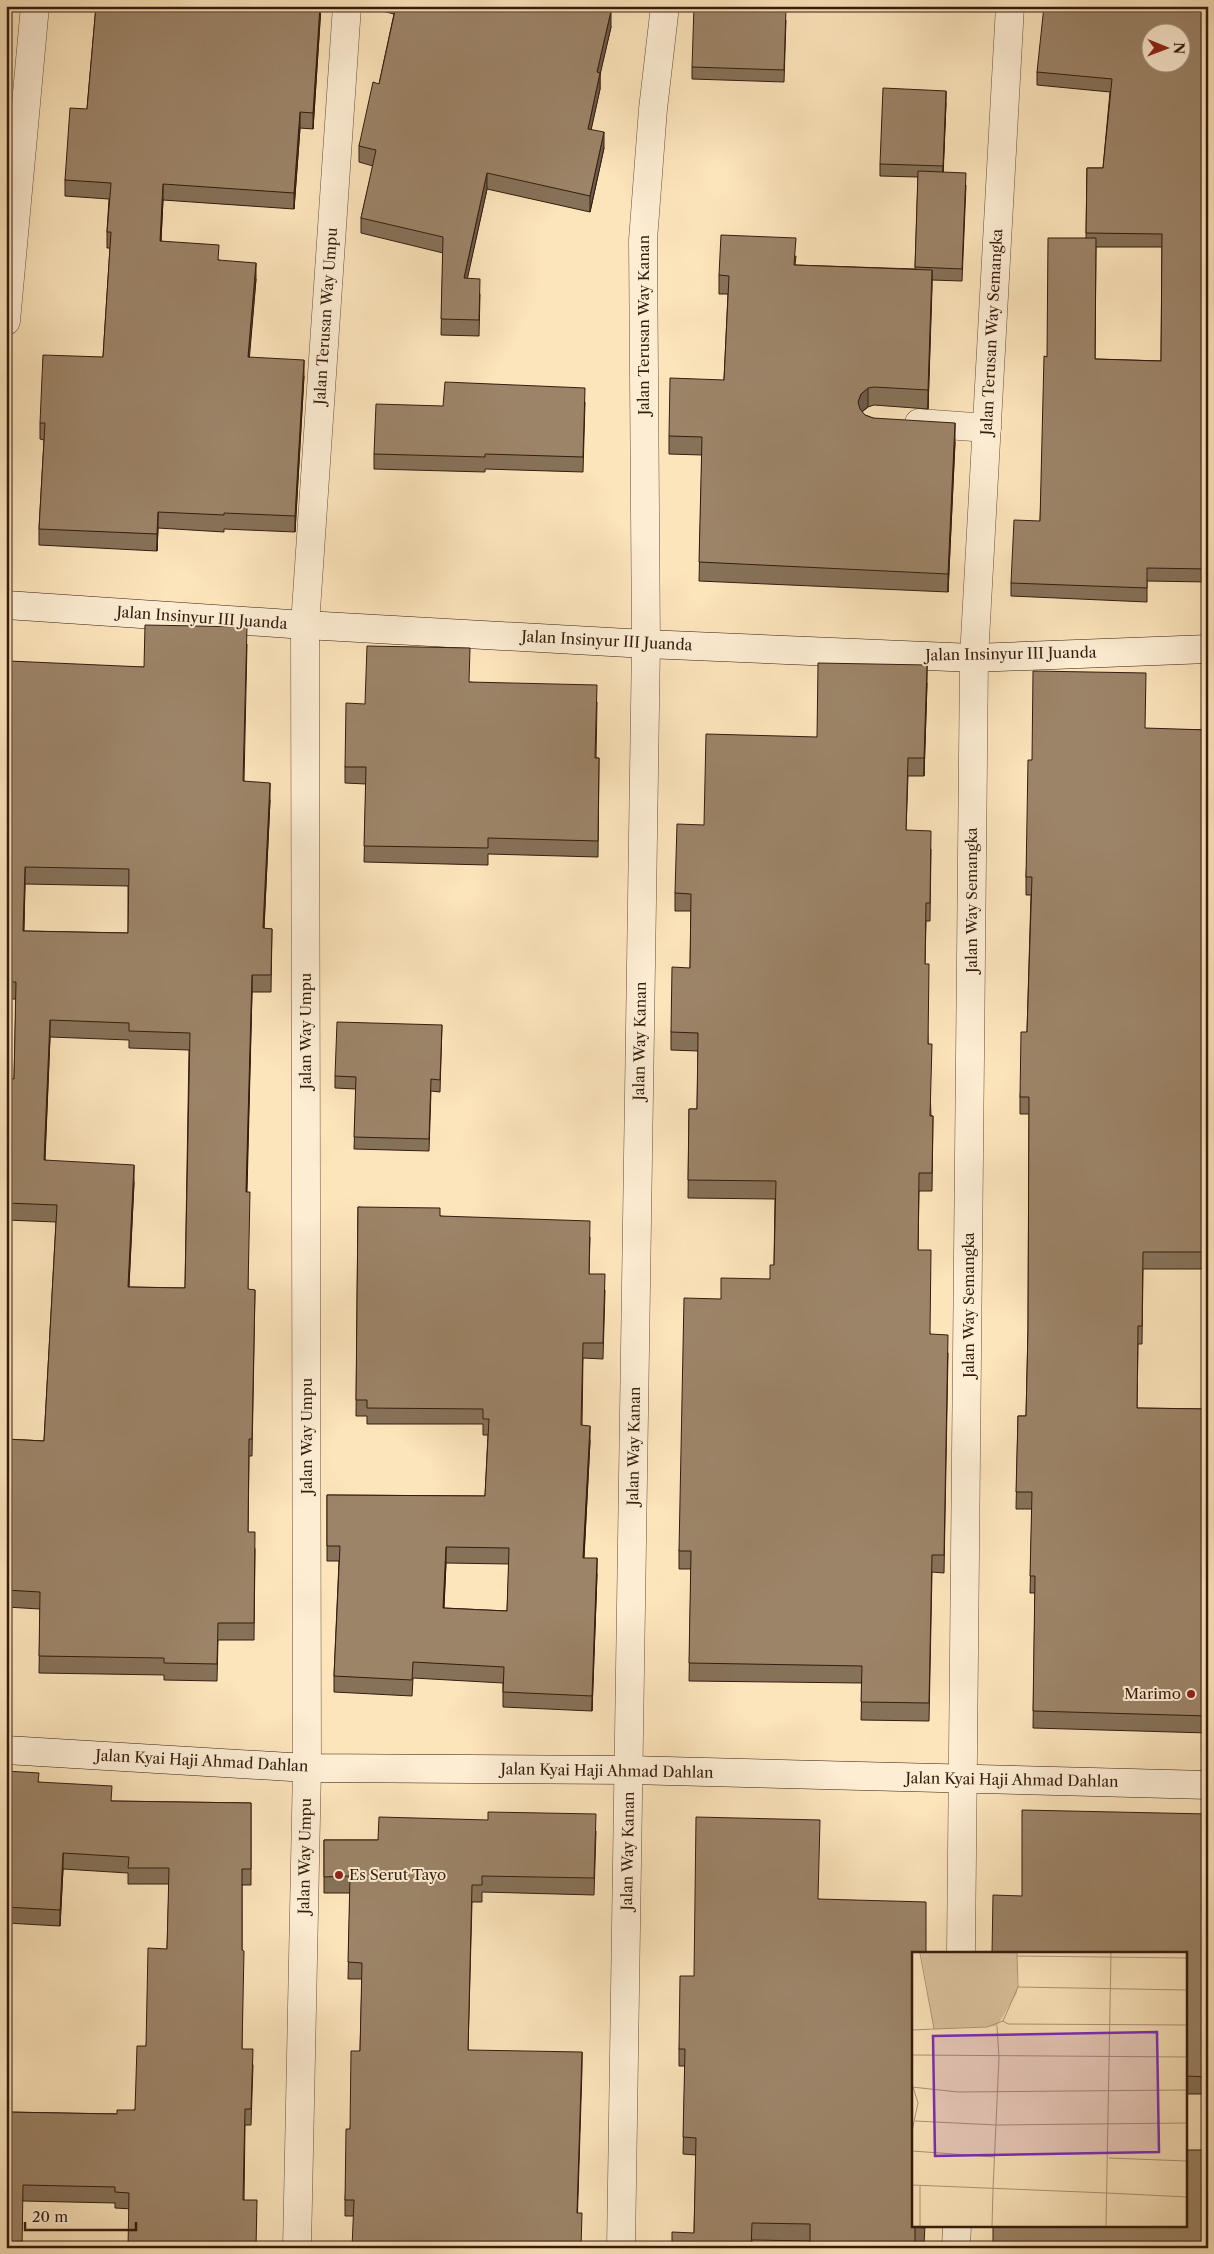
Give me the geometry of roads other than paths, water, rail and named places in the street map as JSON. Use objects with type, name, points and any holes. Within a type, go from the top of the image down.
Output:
[{"type":"street","points":[[6,321],[35,6]]},
{"type":"street","name":"Jalan Terusan Way Umpu","points":[[305,625],[347,6]]},
{"type":"street","name":"Jalan Terusan Way Kanan","points":[[646,644],[643,456],[643,240],[653,108],[665,6]]},
{"type":"street","name":"Jalan Terusan Way Semangka","points":[[974,658],[1010,6]]},
{"type":"street","points":[[892,422],[987,428]]},
{"type":"street","name":"Jalan Insinyur III Juanda","points":[[6,605],[305,625],[646,644],[974,658],[1208,649]]},
{"type":"street","name":"Jalan Way Umpu","points":[[297,2248],[307,1768],[305,625]]},
{"type":"street","name":"Jalan Way Kanan","points":[[621,2248],[646,644]]},
{"type":"street","name":"Jalan Way Semangka","points":[[961,1952],[974,658]]},
{"type":"street","name":"Jalan Kyai Haji Ahmad Dahlan","points":[[6,1750],[307,1768],[629,1770],[1208,1785]]},
{"type":"street","points":[[956,2248],[957,2226]]},
{"type":"place","name":"Marimo","points":[[1191,1694]]},
{"type":"place","name":"Es Serut Tayo","points":[[339,1875]]}]
